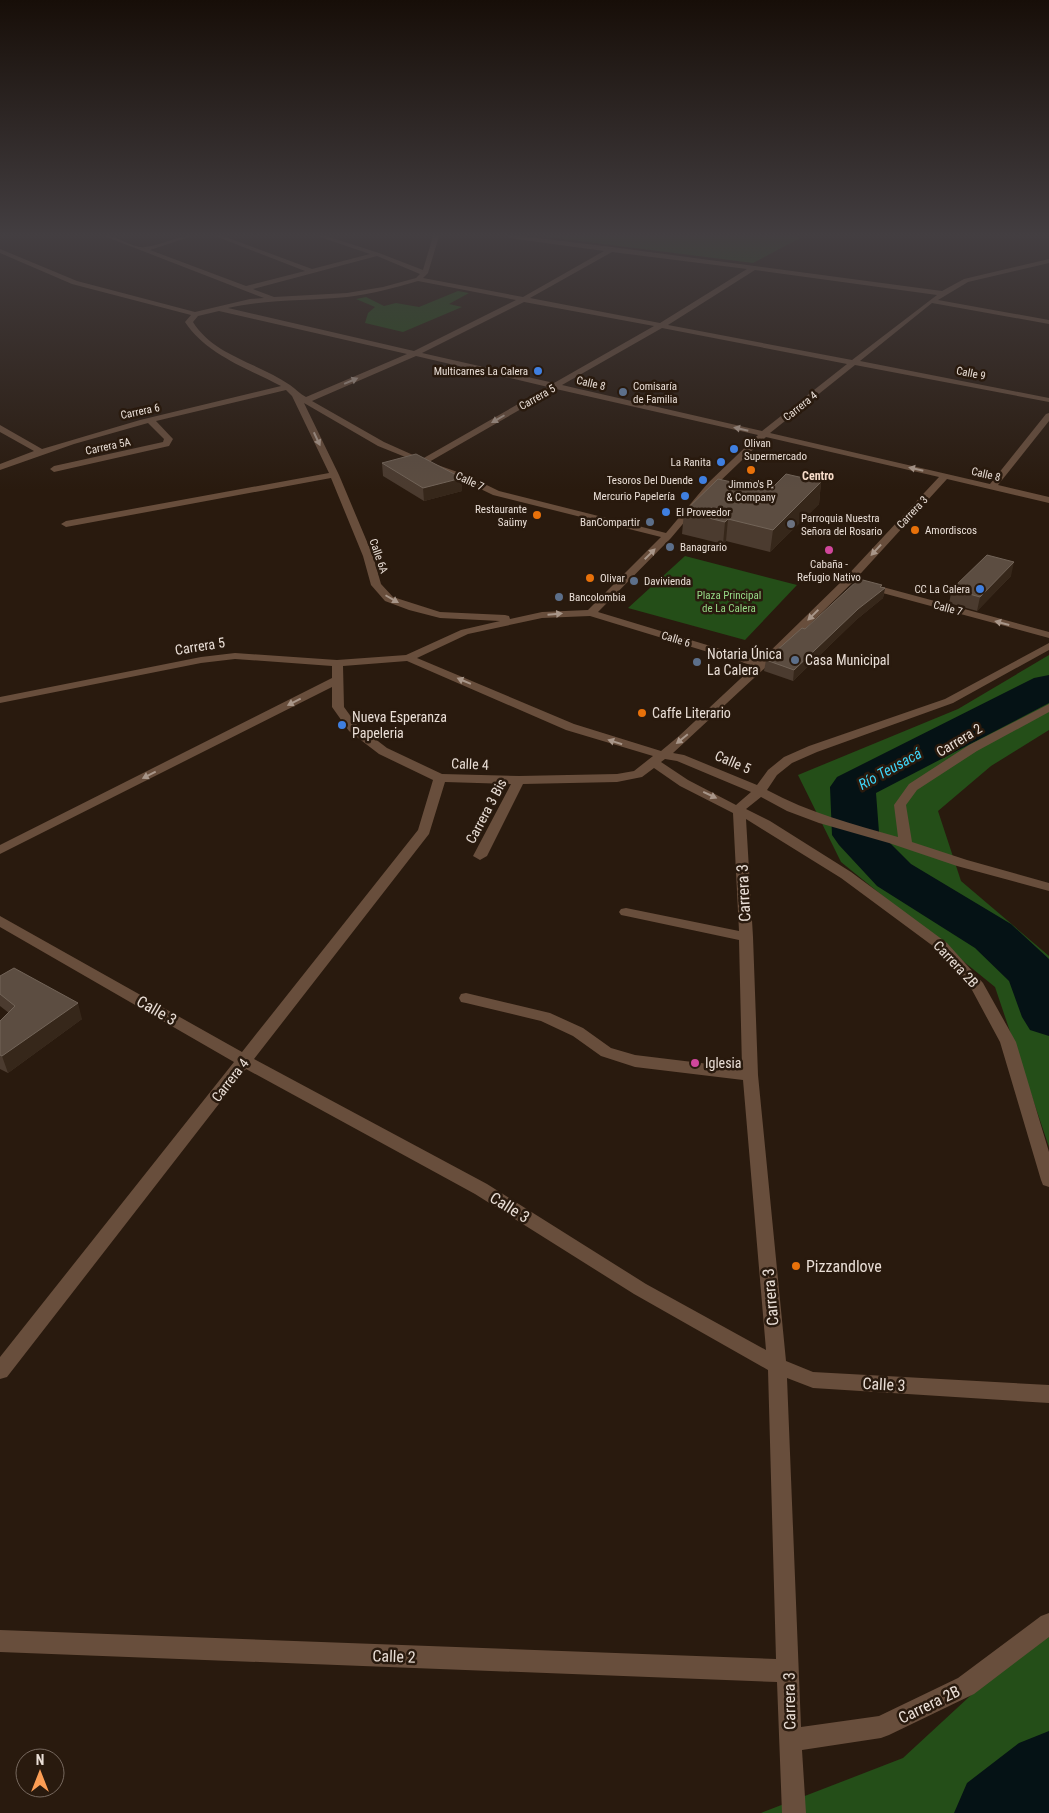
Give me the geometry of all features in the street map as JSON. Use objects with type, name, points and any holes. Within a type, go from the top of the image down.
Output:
[{"type":"street","points":[[190,321],[191,328],[204,342],[288,387]]},
{"type":"street","name":"Calle 8","points":[[271,321],[1049,500]]},
{"type":"street","points":[[306,400],[414,354],[481,321]]},
{"type":"street","name":"Calle 9","points":[[639,321],[1049,400]]},
{"type":"street","name":"Carrera 5","points":[[422,462],[669,321]]},
{"type":"street","name":"Carrera 4","points":[[591,613],[668,536],[711,485],[764,434],[906,321]]},
{"type":"street","name":"Calle 7","points":[[288,387],[296,395],[381,444],[463,477],[496,494],[668,536]]},
{"type":"street","name":"Carrera 6","points":[[0,468],[40,451],[120,427],[288,387]]},
{"type":"street","name":"Calle 6A","points":[[296,395],[334,475],[368,556],[376,585],[390,599],[413,608],[440,614],[522,619]]},
{"type":"street","points":[[992,486],[1049,416]]},
{"type":"street","name":"Carrera 5A","points":[[54,469],[166,444],[169,439],[151,421]]},
{"type":"street","points":[[0,428],[40,451]]},
{"type":"street","points":[[66,524],[334,475]]},
{"type":"street","name":"Carrera 3","points":[[658,758],[683,739],[848,581],[945,476]]},
{"type":"street","name":"Calle 7","points":[[848,581],[1049,635]]},
{"type":"street","name":"Calle 6","points":[[522,619],[566,613],[591,613],[762,665]]},
{"type":"street","points":[[408,658],[465,632],[522,619]]},
{"type":"street","points":[[739,809],[760,791],[772,773],[788,760],[813,749],[949,701],[1049,646]]},
{"type":"street","name":"Carrera 5","points":[[0,700],[210,659],[235,656],[337,663],[408,658]]},
{"type":"street","name":"Calle 5","points":[[408,658],[570,727],[644,751],[658,758],[680,758],[760,791],[791,808],[824,820],[900,842],[962,863],[1049,887]]},
{"type":"street","name":"Calle 4","points":[[337,663],[338,707],[353,728],[383,751],[440,778],[520,780],[617,778],[638,774],[658,758]]},
{"type":"street","points":[[0,850],[337,680]]},
{"type":"street","name":"Carrera 2","points":[[900,842],[900,805],[913,787],[973,748],[1049,707]]},
{"type":"street","name":"Carrera 2B","points":[[658,758],[684,783],[739,809],[846,876],[942,946],[978,987],[1008,1042],[1049,1180]]},
{"type":"street","name":"Carrera 4","points":[[0,1371],[424,832],[440,778]]},
{"type":"street","name":"Carrera 3 Bis","points":[[480,856],[520,780]]},
{"type":"street","name":"Carrera 3","points":[[739,809],[746,937],[750,1075],[777,1366],[794,1813]]},
{"type":"street","points":[[626,912],[746,937]]},
{"type":"street","name":"Calle 3","points":[[0,921],[245,1061],[481,1189],[640,1289],[777,1366],[813,1380],[1049,1394]]},
{"type":"street","points":[[466,998],[545,1017],[578,1032],[606,1052],[635,1061],[750,1075]]},
{"type":"street","name":"Carrera 2B","points":[[790,1740],[881,1727],[966,1686],[1049,1624]]},
{"type":"street","name":"Calle 2","points":[[0,1641],[789,1671]]},
{"type":"green space","points":[[366,321],[430,321],[403,332],[365,323]]},
{"type":"green space","name":"Plaza Principal de La Calera","points":[[685,556],[797,585],[745,640],[628,608]]},
{"type":"green space","points":[[1049,655],[1049,730],[991,766],[938,811],[961,881],[1049,956],[1049,1147],[995,987],[841,862],[798,775],[958,709]]},
{"type":"green space","points":[[1049,1623],[1049,1813],[761,1813],[903,1758]]},
{"type":"building","points":[[416,454],[462,478],[423,488],[382,463]]},
{"type":"building","points":[[786,474],[821,482],[773,530],[728,519],[725,522],[684,512],[718,479],[745,485],[750,480],[774,486]]},
{"type":"building","points":[[987,555],[1014,562],[980,597],[952,589]]},
{"type":"building","points":[[859,579],[882,585],[880,587],[885,588],[858,609],[794,670],[766,660],[802,628],[805,629]]},
{"type":"building","points":[[14,968],[78,1003],[2,1056],[0,1055],[0,1021],[15,1006],[0,994],[0,976]]},
{"type":"waterway","name":"Río Teusacá","points":[[1049,687],[853,787],[856,835],[894,875],[993,936],[1032,973],[1049,1017]]},
{"type":"waterway","name":"Río Teusacá","points":[[997,1813],[1049,1773]]},
{"type":"place","name":"Multicarnes La Calera","points":[[538,371]]},
{"type":"place","name":"Comisaría de Familia","points":[[623,392]]},
{"type":"place","name":"Olivan Supermercado","points":[[734,449]]},
{"type":"place","name":"La Ranita","points":[[721,462]]},
{"type":"place","name":"Jimmo's P. & Company","points":[[751,470]]},
{"type":"place","name":"Tesoros Del Duende","points":[[703,480]]},
{"type":"place","name":"Mercurio Papelería","points":[[685,496]]},
{"type":"place","name":"El Proveedor","points":[[666,512]]},
{"type":"place","name":"Restaurante Saümy","points":[[537,515]]},
{"type":"place","name":"BanCompartir","points":[[650,522]]},
{"type":"place","name":"Parroquia Nuestra Señora del Rosario","points":[[791,524]]},
{"type":"place","name":"Amordiscos","points":[[915,530]]},
{"type":"place","name":"Banagrario","points":[[670,547]]},
{"type":"place","name":"Cabaña - Refugio Nativo","points":[[829,550]]},
{"type":"place","name":"Olivar","points":[[590,578]]},
{"type":"place","name":"Davivienda","points":[[634,581]]},
{"type":"place","name":"CC La Calera","points":[[980,589]]},
{"type":"place","name":"Bancolombia","points":[[559,597]]},
{"type":"place","name":"Casa Municipal","points":[[795,660]]},
{"type":"place","name":"Notaria Única La Calera","points":[[697,662]]},
{"type":"place","name":"Caffe Literario","points":[[642,713]]},
{"type":"place","name":"Nueva Esperanza Papeleria","points":[[342,725]]},
{"type":"place","name":"Iglesia","points":[[695,1063]]},
{"type":"place","name":"Pizzandlove","points":[[796,1266]]},
{"type":"district","name":"Centro","points":[[818,476]]}]
